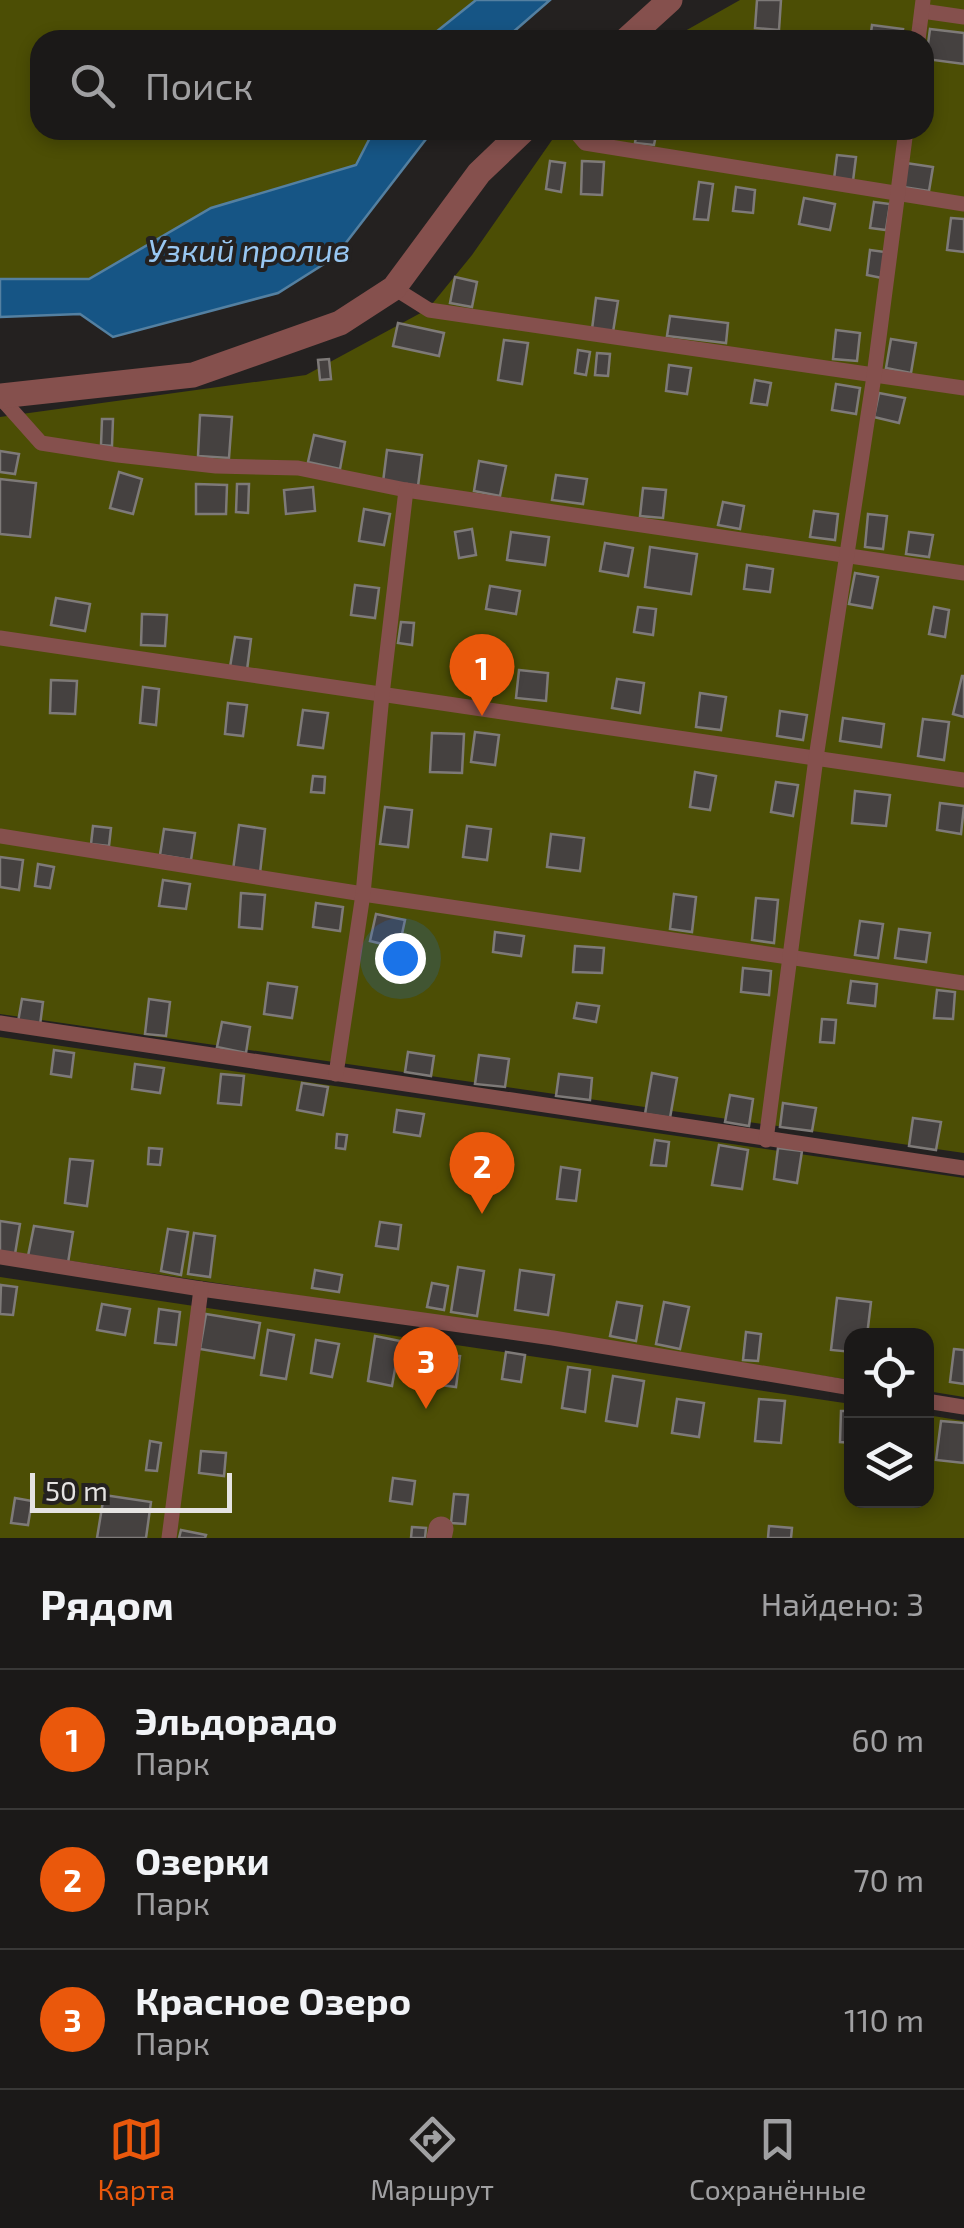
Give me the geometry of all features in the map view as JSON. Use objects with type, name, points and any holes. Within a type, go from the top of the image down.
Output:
[{"type":"street","points":[[637,30],[670,0]]},
{"type":"street","points":[[0,396],[193,375],[340,323],[394,288],[479,173],[514,140]]},
{"type":"lane","points":[[922,6],[964,17]]},
{"type":"lane","points":[[582,140],[964,204]]},
{"type":"lane","points":[[766,1140],[905,140]]},
{"type":"lane","points":[[394,288],[429,310],[964,388]]},
{"type":"lane","points":[[0,396],[41,443],[216,466],[298,468],[406,490],[964,573]]},
{"type":"lane","points":[[336,1074],[363,894],[406,490]]},
{"type":"lane","points":[[0,638],[964,780]]},
{"type":"lane","points":[[0,836],[964,983]]},
{"type":"lane","points":[[0,1023],[964,1168]]},
{"type":"lane","points":[[0,1257],[553,1338],[844,1387]]},
{"type":"lane","points":[[169,1538],[201,1289]]},
{"type":"lane","points":[[934,1402],[964,1408]]},
{"type":"shaded area","points":[[0,0],[476,0],[438,30],[30,30],[30,140],[369,140],[356,165],[211,208],[89,279],[0,279]]},
{"type":"shaded area","points":[[740,0],[964,0],[964,1153],[0,1014],[0,417],[306,375],[428,309],[472,255],[552,140],[934,140],[934,30],[687,30]]},
{"type":"shaded area","points":[[0,1037],[964,1178],[964,1397],[934,1392],[934,1328],[844,1328],[844,1379],[0,1250]]},
{"type":"shaded area","points":[[0,1277],[844,1403],[844,1508],[934,1508],[934,1416],[964,1421],[964,1538],[0,1538]]},
{"type":"water","points":[[476,0],[550,0],[516,30],[438,30]]},
{"type":"water","name":"Узкий пролив","points":[[369,140],[425,140],[335,257],[278,293],[113,337],[80,314],[0,317],[0,279],[89,279],[211,208],[356,165]]},
{"type":"building","points":[[757,0],[781,0],[779,30],[755,28]]},
{"type":"building","points":[[872,25],[903,29],[903,30],[871,30]]},
{"type":"building","points":[[930,29],[964,33],[964,64],[934,60],[934,30]]},
{"type":"building","points":[[635,140],[655,140],[654,145],[635,143]]},
{"type":"building","points":[[837,155],[856,157],[853,181],[834,179]]},
{"type":"building","points":[[550,161],[565,163],[561,192],[546,189]]},
{"type":"building","points":[[582,161],[604,162],[602,195],[581,194]]},
{"type":"building","points":[[906,163],[933,167],[929,191],[903,187]]},
{"type":"building","points":[[699,182],[713,184],[708,220],[694,219]]},
{"type":"building","points":[[736,187],[755,190],[753,213],[733,211]]},
{"type":"building","points":[[804,198],[835,204],[830,230],[799,224]]},
{"type":"building","points":[[874,202],[890,204],[886,230],[870,228]]},
{"type":"building","points":[[951,218],[964,219],[964,252],[947,250]]},
{"type":"building","points":[[870,250],[885,252],[882,278],[867,275]]},
{"type":"building","points":[[455,277],[477,282],[472,307],[450,303]]},
{"type":"building","points":[[596,298],[618,301],[613,332],[592,329]]},
{"type":"building","points":[[670,316],[728,323],[726,343],[667,336]]},
{"type":"building","points":[[398,323],[444,333],[439,356],[393,346]]},
{"type":"building","points":[[836,330],[860,333],[857,361],[833,359]]},
{"type":"building","points":[[891,339],[916,343],[911,373],[886,368]]},
{"type":"building","points":[[504,340],[528,343],[522,384],[498,380]]},
{"type":"building","points":[[578,350],[590,352],[586,375],[575,373]]},
{"type":"building","points":[[597,353],[610,354],[608,376],[595,375]]},
{"type":"building","points":[[329,359],[331,379],[320,380],[318,360]]},
{"type":"building","points":[[669,365],[691,368],[687,394],[666,391]]},
{"type":"building","points":[[755,380],[771,383],[767,405],[751,403]]},
{"type":"building","points":[[836,384],[860,388],[856,414],[832,410]]},
{"type":"building","points":[[879,393],[905,398],[899,423],[874,417]]},
{"type":"building","points":[[200,415],[232,417],[229,458],[198,456]]},
{"type":"building","points":[[102,419],[113,419],[112,446],[101,445]]},
{"type":"building","points":[[314,435],[345,442],[340,469],[308,462]]},
{"type":"building","points":[[387,450],[422,455],[418,486],[383,482]]},
{"type":"building","points":[[0,451],[19,454],[15,474],[0,472]]},
{"type":"building","points":[[479,461],[506,466],[500,496],[474,491]]},
{"type":"building","points":[[119,472],[142,479],[133,514],[110,508]]},
{"type":"building","points":[[556,475],[587,479],[583,504],[552,500]]},
{"type":"building","points":[[0,479],[36,483],[30,537],[0,534]]},
{"type":"building","points":[[196,484],[227,485],[226,514],[196,514]]},
{"type":"building","points":[[237,484],[249,484],[248,513],[236,512]]},
{"type":"building","points":[[313,487],[315,511],[286,514],[284,490]]},
{"type":"building","points":[[643,488],[666,490],[663,518],[640,516]]},
{"type":"building","points":[[723,502],[744,506],[740,529],[718,525]]},
{"type":"building","points":[[364,509],[390,514],[384,545],[359,541]]},
{"type":"building","points":[[814,511],[838,514],[835,540],[810,537]]},
{"type":"building","points":[[868,514],[887,516],[883,549],[865,547]]},
{"type":"building","points":[[472,529],[476,555],[459,558],[455,532]]},
{"type":"building","points":[[511,532],[549,537],[545,565],[507,560]]},
{"type":"building","points":[[909,532],[933,535],[929,557],[906,554]]},
{"type":"building","points":[[605,543],[633,548],[628,576],[600,571]]},
{"type":"building","points":[[650,547],[697,554],[691,594],[645,587]]},
{"type":"building","points":[[747,565],[773,569],[770,592],[744,589]]},
{"type":"building","points":[[855,573],[878,577],[872,608],[849,604]]},
{"type":"building","points":[[355,585],[379,588],[375,618],[351,615]]},
{"type":"building","points":[[490,586],[520,591],[516,614],[486,609]]},
{"type":"building","points":[[56,598],[90,604],[85,631],[51,625]]},
{"type":"building","points":[[638,607],[656,609],[653,635],[634,632]]},
{"type":"building","points":[[934,607],[949,610],[945,637],[929,634]]},
{"type":"building","points":[[142,614],[167,615],[165,646],[141,645]]},
{"type":"building","points":[[401,622],[414,623],[412,645],[398,643]]},
{"type":"building","points":[[235,637],[251,639],[247,670],[230,667]]},
{"type":"building","points":[[519,670],[548,673],[546,701],[516,698]]},
{"type":"building","points":[[964,676],[964,717],[953,714]]},
{"type":"building","points":[[617,679],[644,683],[640,713],[612,708]]},
{"type":"building","points":[[51,680],[77,681],[75,714],[50,713]]},
{"type":"building","points":[[143,687],[159,689],[156,725],[140,723]]},
{"type":"building","points":[[700,693],[726,697],[721,730],[696,727]]},
{"type":"building","points":[[228,703],[247,705],[243,736],[225,734]]},
{"type":"building","points":[[303,710],[328,713],[323,748],[298,745]]},
{"type":"building","points":[[780,711],[807,715],[803,740],[777,736]]},
{"type":"building","points":[[843,718],[884,724],[881,747],[840,741]]},
{"type":"building","points":[[923,719],[949,722],[944,760],[918,756]]},
{"type":"building","points":[[475,732],[499,735],[495,765],[471,762]]},
{"type":"building","points":[[432,733],[464,734],[462,773],[430,772]]},
{"type":"building","points":[[695,772],[716,776],[710,810],[690,807]]},
{"type":"building","points":[[313,776],[325,777],[324,793],[311,792]]},
{"type":"building","points":[[776,782],[798,785],[793,816],[771,812]]},
{"type":"building","points":[[855,791],[890,795],[886,826],[852,823]]},
{"type":"building","points":[[940,803],[964,806],[961,834],[937,830]]},
{"type":"building","points":[[385,807],[412,810],[408,847],[380,844]]},
{"type":"building","points":[[239,825],[265,829],[260,873],[233,870]]},
{"type":"building","points":[[93,826],[111,828],[109,846],[91,844]]},
{"type":"building","points":[[467,826],[491,829],[487,860],[463,857]]},
{"type":"building","points":[[164,829],[195,833],[191,860],[160,855]]},
{"type":"building","points":[[551,834],[584,838],[580,871],[547,867]]},
{"type":"building","points":[[0,857],[23,860],[19,890],[0,887]]},
{"type":"building","points":[[38,864],[54,867],[50,888],[35,886]]},
{"type":"building","points":[[163,880],[190,884],[186,909],[159,906]]},
{"type":"building","points":[[241,893],[265,895],[262,929],[239,927]]},
{"type":"building","points":[[674,894],[696,897],[692,932],[670,929]]},
{"type":"building","points":[[756,898],[778,900],[774,943],[752,940]]},
{"type":"building","points":[[316,903],[343,907],[340,931],[313,927]]},
{"type":"building","points":[[376,914],[405,920],[399,948],[370,941]]},
{"type":"building","points":[[860,921],[883,924],[878,958],[855,955]]},
{"type":"building","points":[[899,929],[930,933],[926,962],[895,958]]},
{"type":"building","points":[[495,932],[524,936],[521,956],[493,952]]},
{"type":"building","points":[[575,946],[604,948],[602,973],[573,972]]},
{"type":"building","points":[[743,968],[771,971],[769,995],[741,992]]},
{"type":"building","points":[[851,981],[877,984],[875,1006],[848,1003]]},
{"type":"building","points":[[268,983],[297,987],[292,1018],[264,1014]]},
{"type":"building","points":[[937,990],[955,992],[953,1019],[934,1018]]},
{"type":"building","points":[[22,999],[43,1002],[40,1025],[18,1022]]},
{"type":"building","points":[[149,999],[170,1002],[166,1036],[145,1034]]},
{"type":"building","points":[[577,1003],[599,1006],[596,1022],[574,1018]]},
{"type":"building","points":[[822,1019],[836,1020],[834,1043],[820,1042]]},
{"type":"building","points":[[222,1022],[250,1027],[246,1053],[217,1047]]},
{"type":"building","points":[[54,1050],[74,1053],[71,1077],[51,1074]]},
{"type":"building","points":[[408,1052],[434,1056],[431,1076],[405,1072]]},
{"type":"building","points":[[479,1055],[509,1059],[505,1087],[475,1084]]},
{"type":"building","points":[[135,1064],[164,1068],[160,1093],[132,1089]]},
{"type":"building","points":[[652,1073],[677,1078],[670,1118],[645,1114]]},
{"type":"building","points":[[221,1074],[244,1076],[241,1105],[218,1103]]},
{"type":"building","points":[[559,1074],[592,1078],[590,1100],[556,1096]]},
{"type":"building","points":[[302,1083],[328,1087],[323,1115],[297,1110]]},
{"type":"building","points":[[730,1095],[753,1099],[749,1126],[725,1122]]},
{"type":"building","points":[[783,1103],[816,1108],[812,1131],[780,1127]]},
{"type":"building","points":[[397,1110],[424,1114],[420,1136],[394,1132]]},
{"type":"building","points":[[913,1118],[941,1122],[936,1150],[909,1146]]},
{"type":"building","points":[[337,1134],[347,1135],[345,1149],[336,1148]]},
{"type":"building","points":[[471,1138],[501,1142],[498,1170],[468,1166]]},
{"type":"building","points":[[655,1140],[669,1142],[666,1166],[651,1165]]},
{"type":"building","points":[[719,1145],[748,1150],[742,1189],[712,1185]]},
{"type":"building","points":[[149,1148],[162,1149],[160,1165],[148,1164]]},
{"type":"building","points":[[778,1148],[802,1151],[797,1183],[774,1179]]},
{"type":"building","points":[[70,1159],[93,1161],[87,1206],[65,1203]]},
{"type":"building","points":[[561,1167],[580,1170],[576,1201],[557,1199]]},
{"type":"building","points":[[0,1221],[20,1224],[15,1254],[0,1252]]},
{"type":"building","points":[[380,1222],[401,1225],[398,1249],[376,1246]]},
{"type":"building","points":[[34,1226],[73,1232],[68,1263],[28,1256]]},
{"type":"building","points":[[168,1229],[188,1232],[181,1275],[161,1271]]},
{"type":"building","points":[[194,1233],[215,1236],[210,1277],[188,1274]]},
{"type":"building","points":[[458,1267],[484,1271],[477,1316],[451,1312]]},
{"type":"building","points":[[315,1270],[342,1275],[339,1292],[312,1288]]},
{"type":"building","points":[[520,1270],[554,1275],[548,1315],[515,1310]]},
{"type":"building","points":[[432,1283],[448,1286],[444,1310],[427,1307]]},
{"type":"building","points":[[1,1285],[17,1287],[13,1315],[0,1314]]},
{"type":"building","points":[[837,1298],[871,1302],[868,1328],[844,1328],[844,1351],[831,1350]]},
{"type":"building","points":[[617,1302],[642,1306],[636,1341],[610,1336]]},
{"type":"building","points":[[664,1302],[689,1307],[680,1349],[656,1344]]},
{"type":"building","points":[[102,1304],[130,1309],[125,1335],[97,1330]]},
{"type":"building","points":[[159,1309],[180,1312],[176,1345],[155,1343]]},
{"type":"building","points":[[206,1314],[260,1323],[254,1358],[200,1349]]},
{"type":"building","points":[[268,1330],[294,1335],[286,1379],[261,1375]]},
{"type":"building","points":[[746,1332],[761,1334],[758,1361],[743,1360]]},
{"type":"building","points":[[375,1336],[400,1341],[392,1386],[368,1381]]},
{"type":"building","points":[[316,1340],[339,1344],[332,1377],[311,1373]]},
{"type":"building","points":[[954,1349],[964,1350],[964,1384],[950,1382]]},
{"type":"building","points":[[506,1352],[525,1355],[521,1382],[502,1379]]},
{"type":"building","points":[[435,1353],[460,1356],[456,1387],[432,1384]]},
{"type":"building","points":[[568,1367],[590,1370],[585,1412],[562,1408]]},
{"type":"building","points":[[613,1376],[644,1381],[637,1426],[606,1421]]},
{"type":"building","points":[[677,1399],[704,1403],[699,1437],[672,1433]]},
{"type":"building","points":[[759,1399],[785,1401],[781,1443],[755,1441]]},
{"type":"building","points":[[841,1411],[844,1411],[844,1442],[840,1442]]},
{"type":"building","points":[[941,1421],[964,1423],[964,1463],[936,1460]]},
{"type":"building","points":[[150,1441],[161,1443],[157,1471],[146,1470]]},
{"type":"building","points":[[201,1451],[226,1453],[224,1476],[199,1473]]},
{"type":"building","points":[[393,1478],[415,1481],[412,1504],[390,1501]]},
{"type":"building","points":[[454,1494],[468,1495],[465,1524],[451,1523]]},
{"type":"building","points":[[104,1495],[151,1502],[146,1538],[97,1538]]},
{"type":"building","points":[[15,1498],[32,1501],[28,1525],[11,1523]]},
{"type":"building","points":[[769,1526],[792,1528],[791,1538],[768,1538]]},
{"type":"building","points":[[412,1527],[426,1528],[425,1538],[411,1538]]},
{"type":"building","points":[[181,1530],[206,1535],[179,1538]]},
{"type":"place","name":"Эльдорадо","points":[[482,716]]},
{"type":"place","name":"Озерки","points":[[482,1214]]},
{"type":"place","name":"Красное Озеро","points":[[426,1409]]}]
